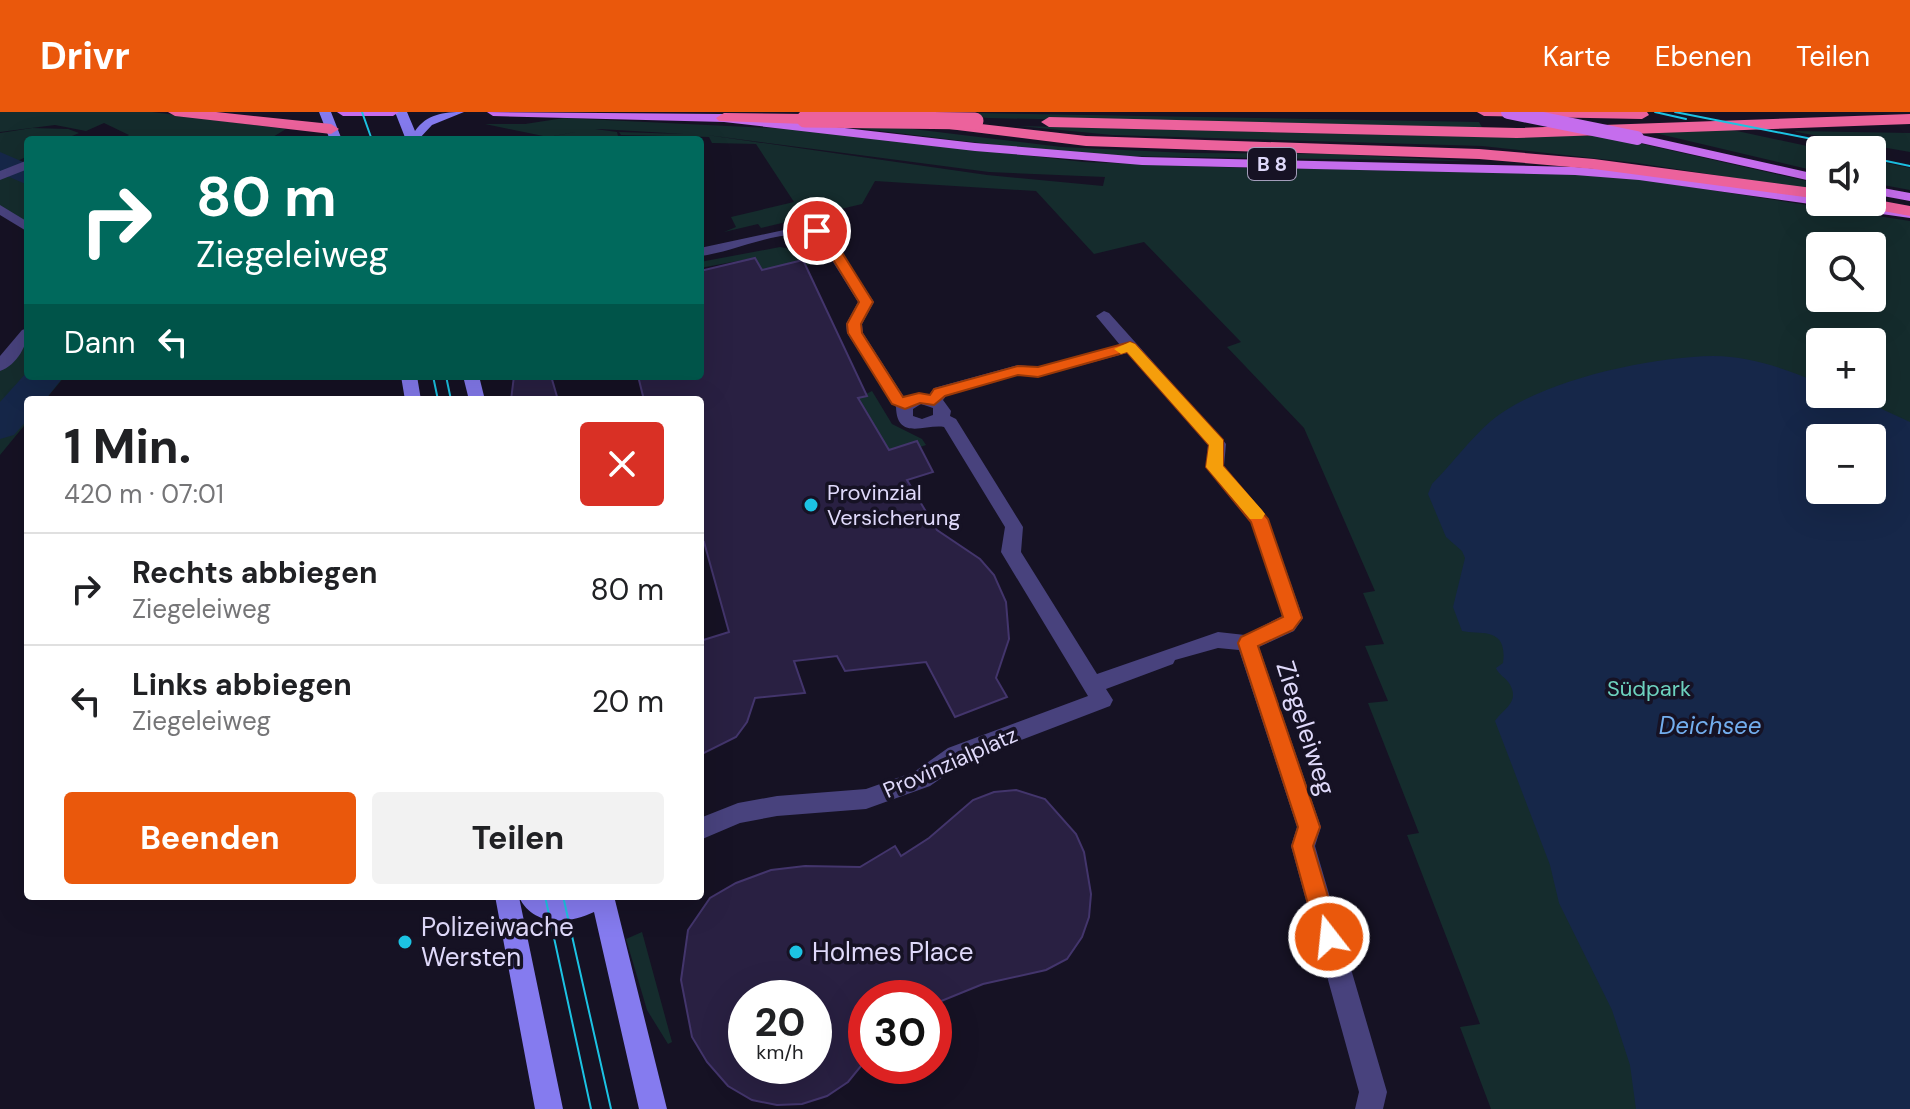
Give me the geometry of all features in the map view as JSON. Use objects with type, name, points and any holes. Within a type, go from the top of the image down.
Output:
[{"type":"highway","points":[[175,112],[334,134]]},
{"type":"highway","points":[[845,112],[1086,141],[1374,148],[1565,161],[1806,192]]},
{"type":"highway","points":[[1484,112],[1910,119]]},
{"type":"highway","points":[[724,118],[1517,133],[1910,119]]},
{"type":"highway","points":[[1886,207],[1910,212]]},
{"type":"main road","points":[[325,112],[334,134]]},
{"type":"main road","points":[[343,112],[393,112]]},
{"type":"main road","points":[[401,112],[411,136]]},
{"type":"main road","points":[[417,136],[428,122],[458,112]]},
{"type":"main road","name":"B 8","points":[[493,112],[724,118],[1069,157],[1222,164],[1548,169],[1639,176],[1806,199]]},
{"type":"main road","points":[[1508,112],[1806,176]]},
{"type":"main road","points":[[1886,193],[1910,197]]},
{"type":"main road","points":[[1886,209],[1910,212]]},
{"type":"main road","points":[[508,900],[549,1109]]},
{"type":"main road","points":[[535,900],[540,906],[567,910],[593,900]]},
{"type":"main road","points":[[600,900],[653,1109]]},
{"type":"street","points":[[0,176],[24,166]]},
{"type":"street","points":[[0,209],[24,225]]},
{"type":"street","points":[[704,251],[806,230],[823,235],[866,302],[854,324],[855,333],[898,401],[905,404],[919,398],[950,423],[1014,527],[1011,552],[1097,692]]},
{"type":"street","name":"Ziegeleiweg","points":[[1097,692],[1172,656],[1218,640],[1247,643],[1287,625],[1293,618],[1263,527],[1256,514],[1215,467],[1217,444],[1104,316]]},
{"type":"street","points":[[0,366],[24,338]]},
{"type":"street","points":[[905,404],[902,414],[911,423],[926,425],[937,410],[940,392],[1018,370],[1038,372],[1130,347]]},
{"type":"street","name":"Ziegeleiweg","points":[[1247,643],[1309,827],[1303,846],[1369,1075],[1373,1092],[1369,1109]]},
{"type":"street","name":"Provinzialplatz","points":[[704,827],[738,813],[777,806],[866,799],[899,788],[922,779],[956,755],[1097,692]]},
{"type":"green space","points":[[0,112],[152,112],[286,129],[275,136],[127,136],[104,123],[86,131],[55,125],[0,132]]},
{"type":"green space","points":[[922,112],[1479,122],[1483,129],[988,118]]},
{"type":"green space","name":"Südpark","points":[[564,118],[791,129],[1084,162],[1246,168],[1538,172],[1640,179],[1806,205],[1806,216],[1878,216],[1910,221],[1910,1109],[1491,1109],[1460,1027],[1480,1024],[1407,835],[1419,833],[1368,703],[1388,701],[1365,646],[1384,644],[1363,593],[1375,591],[1304,428],[1227,347],[1241,342],[1144,242],[1094,254],[1036,191],[875,181],[862,204],[761,228],[758,224],[724,232],[736,227],[731,217],[794,202],[756,144],[712,143],[709,137],[704,136],[621,135],[619,132],[684,134],[600,129],[595,129],[617,132],[618,136],[554,136],[581,131],[543,136],[485,124],[525,124]],"holes":[[[707,135],[989,172],[1105,177],[1103,186],[987,175]]]},
{"type":"green space","points":[[822,124],[880,125],[1062,147],[1470,161],[1120,156],[1039,150]]},
{"type":"green space","points":[[1019,126],[1437,136],[1607,136],[1806,181],[1806,189],[1637,163],[1482,146],[1112,135]]},
{"type":"green space","points":[[32,128],[68,129],[79,133],[72,136],[24,136],[24,158],[13,163],[0,158],[0,133]]},
{"type":"green space","points":[[1723,128],[1806,146],[1806,169],[1655,133]]},
{"type":"green space","points":[[1796,132],[1910,133],[1910,152],[1886,148],[1886,136],[1819,136]]},
{"type":"green space","points":[[1886,163],[1910,168],[1910,190],[1886,186]]},
{"type":"green space","points":[[24,169],[24,223],[0,208],[0,179]]},
{"type":"green space","points":[[780,247],[803,251],[811,264],[806,266],[803,260],[762,270],[754,258],[704,267],[704,261]]},
{"type":"green space","points":[[24,343],[24,380],[62,380],[48,396],[24,396],[24,426],[0,455],[0,370]]},
{"type":"green space","points":[[872,391],[892,424],[922,439],[926,445],[920,447],[917,442],[889,450],[858,398]]},
{"type":"green space","points":[[642,932],[672,1042],[668,1044],[647,1010],[626,939]]},
{"type":"water","name":"Deichsee","points":[[1713,356],[1768,364],[1806,378],[1806,408],[1880,408],[1910,422],[1910,1109],[1636,1109],[1630,1065],[1612,1010],[1559,903],[1550,865],[1495,721],[1510,705],[1513,695],[1509,683],[1496,668],[1503,663],[1501,643],[1491,635],[1462,631],[1453,607],[1465,558],[1462,551],[1446,537],[1428,494],[1432,484],[1491,421],[1512,406],[1566,383],[1659,361]]},
{"type":"building","name":"Provinzial Versicherung","points":[[755,258],[762,270],[803,260],[867,396],[858,398],[889,450],[917,441],[933,472],[907,480],[937,530],[980,559],[994,575],[1006,602],[1009,639],[996,678],[1007,697],[955,717],[926,662],[845,671],[837,656],[794,661],[805,693],[755,698],[747,722],[736,737],[704,753],[704,640],[729,632],[704,542],[704,396],[643,396],[639,380],[704,380],[704,270]]},
{"type":"building","points":[[514,380],[552,380],[557,396],[512,396]]},
{"type":"building","points":[[1016,790],[1045,799],[1076,834],[1084,852],[1091,894],[1089,917],[1082,937],[1067,959],[1046,970],[983,984],[952,997],[952,980],[848,980],[848,1082],[827,1096],[802,1104],[777,1105],[752,1100],[728,1086],[707,1062],[692,1037],[681,980],[688,930],[710,898],[736,883],[771,870],[805,866],[860,867],[895,846],[901,856],[929,838],[973,800],[994,792]]},
{"type":"waterway","points":[[0,161],[24,174]]},
{"type":"waterway","points":[[27,396],[41,380]]},
{"type":"waterway","points":[[0,426],[24,399]]},
{"type":"tram line","points":[[362,112],[371,136]]},
{"type":"tram line","points":[[1655,112],[1686,119]]},
{"type":"tram line","points":[[1675,112],[1806,138]]},
{"type":"tram line","points":[[1886,161],[1910,166]]},
{"type":"tram line","points":[[434,380],[437,396]]},
{"type":"tram line","points":[[447,380],[450,396]]},
{"type":"tram line","points":[[546,900],[591,1109]]},
{"type":"tram line","points":[[564,900],[611,1109]]},
{"type":"slow traffic","points":[[1121,349],[1130,347],[1217,444],[1215,467],[1256,514]]},
{"type":"place","name":"Provinzial Versicherung","points":[[811,505]]},
{"type":"place","name":"Polizeiwache Wersten","points":[[405,942]]},
{"type":"place","name":"Holmes Place","points":[[796,952]]},
{"type":"route","points":[[817,231],[826,238],[866,302],[854,324],[855,333],[898,401],[905,404],[919,398],[934,400],[940,392],[1018,370],[1038,372],[1130,347],[1217,444],[1215,467],[1259,519],[1293,618],[1287,625],[1247,643],[1309,827],[1303,846],[1329,937]]}]
